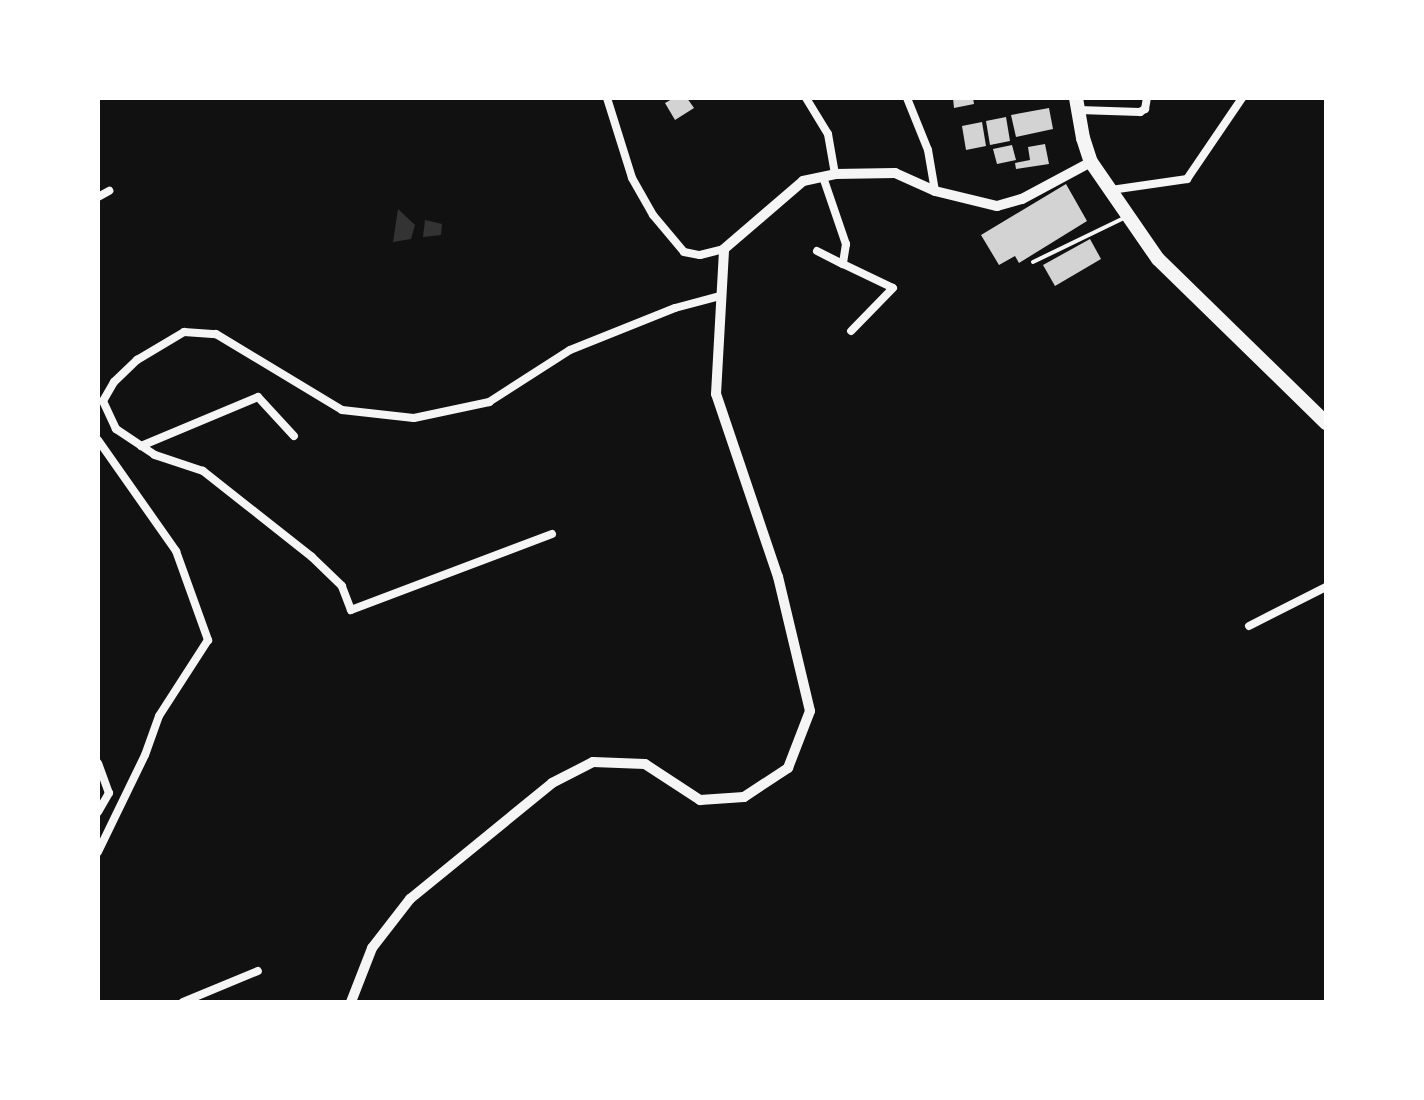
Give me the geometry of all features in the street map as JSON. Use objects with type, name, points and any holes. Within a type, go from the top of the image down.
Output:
[{"type":"main road","points":[[1077,104],[1091,162],[1158,259],[1326,423]]},
{"type":"street","points":[[607,98],[632,178],[653,215],[684,252],[700,255],[724,249],[803,181],[829,176],[895,173],[935,191],[997,206],[1022,199],[1091,162]]},
{"type":"street","points":[[806,98],[828,134],[829,176],[846,244],[843,264]]},
{"type":"street","points":[[907,98],[928,150],[935,191]]},
{"type":"street","points":[[1077,104],[1140,112],[1147,98]]},
{"type":"street","points":[[1111,190],[1187,179],[1242,98]]},
{"type":"street","points":[[98,197],[109,191]]},
{"type":"street","points":[[351,1002],[372,948],[410,899],[552,783],[593,762],[645,764],[700,800],[744,797],[788,768],[810,711],[778,577],[716,394],[724,249]]},
{"type":"street","points":[[817,251],[893,288],[851,331]]},
{"type":"street","points":[[552,534],[351,610],[342,586],[265,518],[203,471],[155,455],[116,429],[103,401],[114,382],[137,360],[184,332],[216,334],[342,410],[414,418],[489,402],[570,350],[675,308],[720,296]]},
{"type":"street","points":[[141,446],[258,397],[294,436]]},
{"type":"street","points":[[98,440],[176,551],[208,640],[159,716],[145,755],[98,852]]},
{"type":"street","points":[[1249,626],[1326,587]]},
{"type":"street","points":[[98,763],[109,793],[98,812]]},
{"type":"street","points":[[183,1002],[258,971]]},
{"type":"lane","points":[[1033,262],[1128,216]]},
{"type":"shaded area","points":[[398,209],[415,225],[411,239],[393,242]]},
{"type":"shaded area","points":[[425,220],[442,224],[441,235],[423,237]]},
{"type":"building","points":[[674,98],[687,98],[694,108],[675,120],[665,103]]},
{"type":"building","points":[[953,98],[973,98],[974,104],[954,108]]},
{"type":"building","points":[[1049,108],[1053,129],[1016,137],[1011,115]]},
{"type":"building","points":[[1006,117],[1010,141],[990,145],[986,121]]},
{"type":"building","points":[[982,122],[986,146],[966,150],[962,126]]},
{"type":"building","points":[[1045,144],[1049,164],[1016,169],[1015,163],[1030,160],[1028,147]]},
{"type":"building","points":[[1012,145],[1016,160],[997,164],[993,149]]},
{"type":"building","points":[[1066,184],[1087,221],[1019,263],[1015,256],[999,265],[981,235]]},
{"type":"building","points":[[1090,239],[1101,259],[1055,286],[1043,265]]}]
